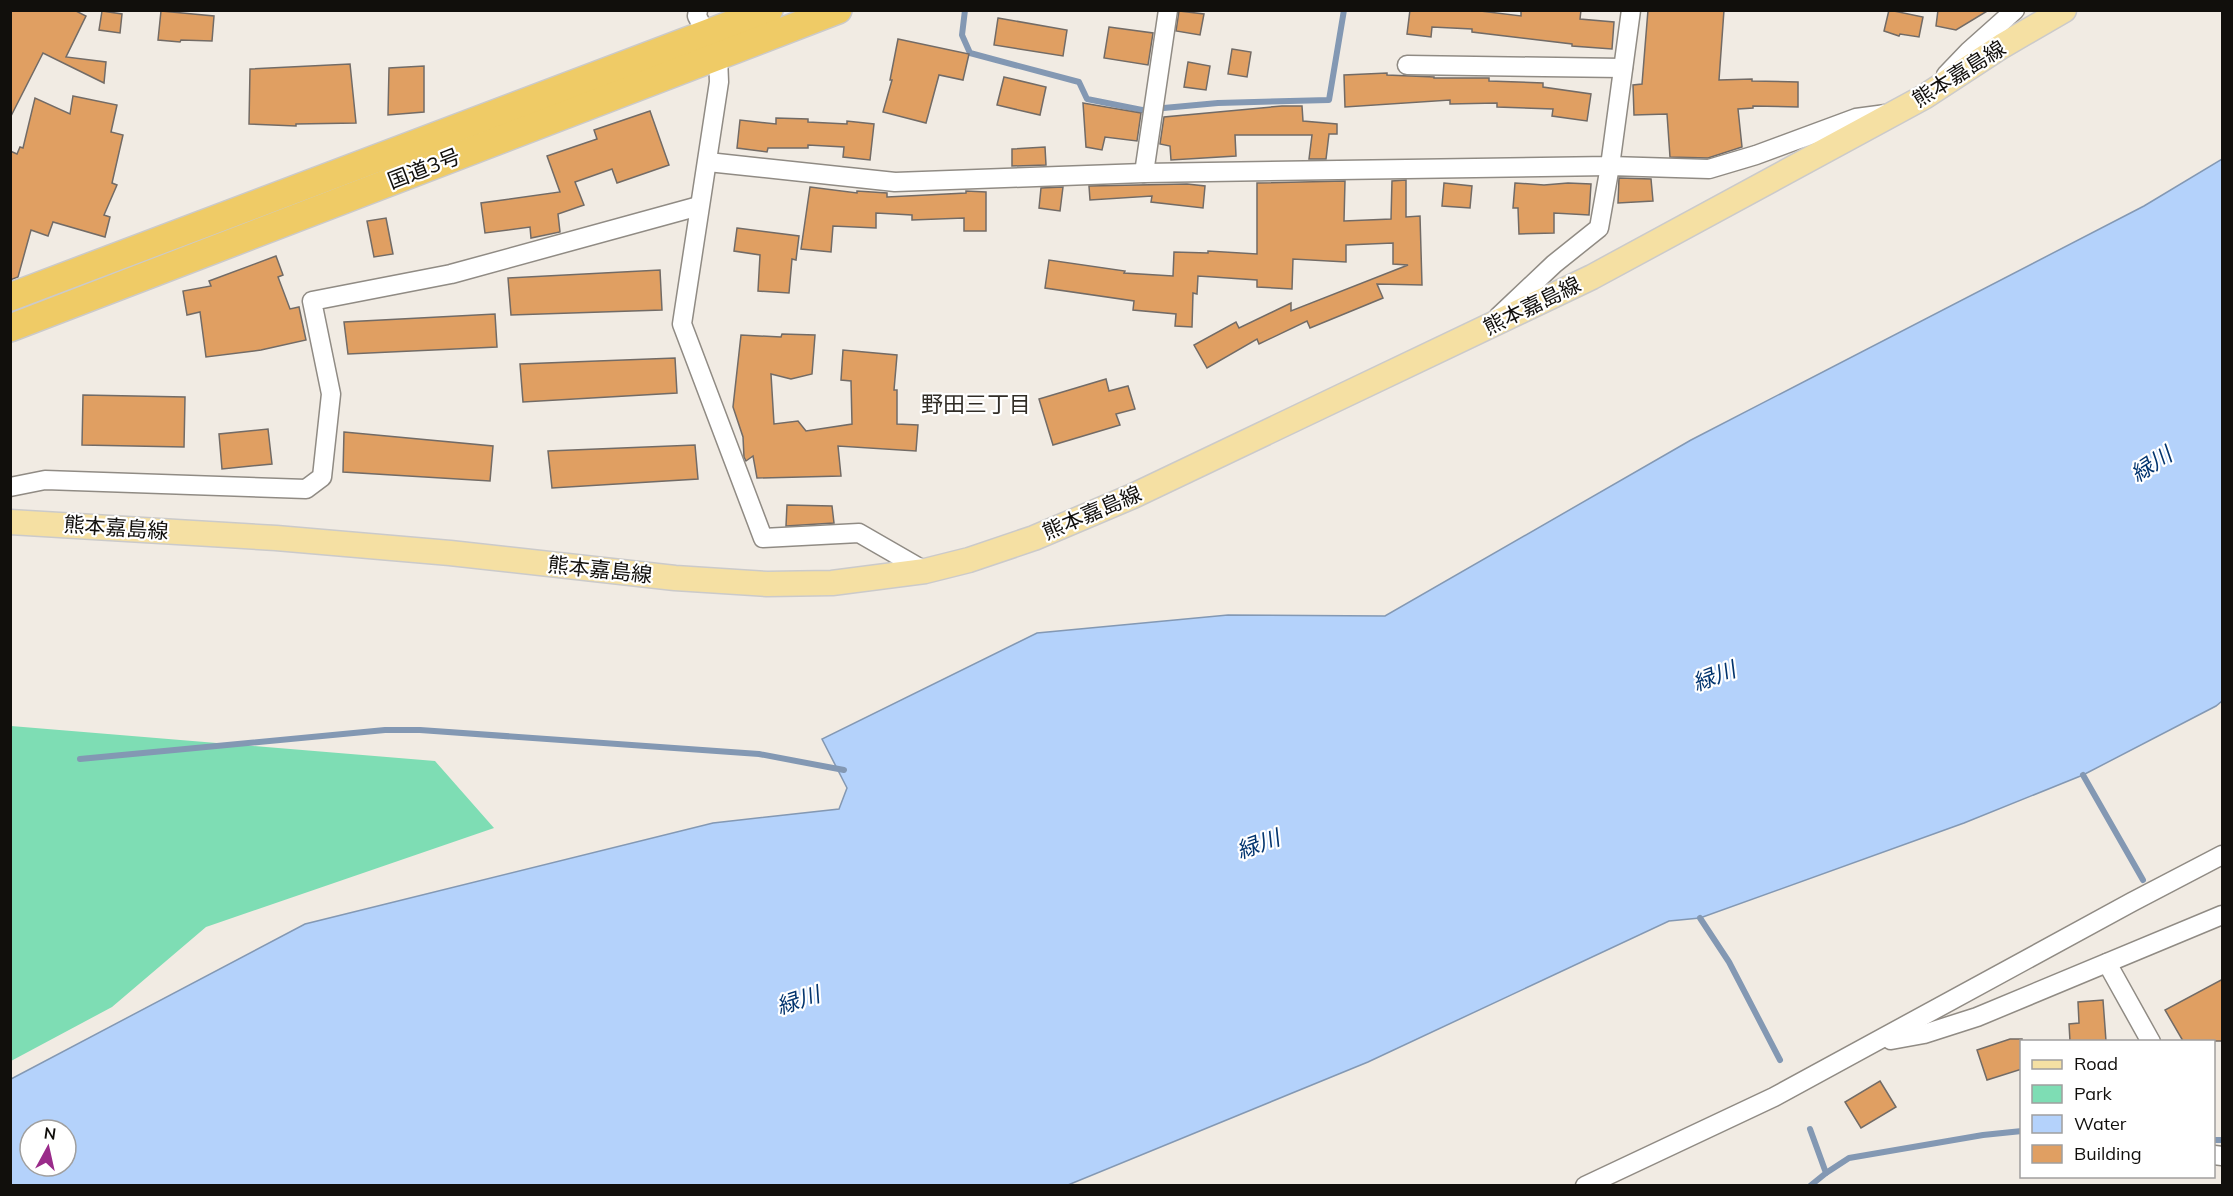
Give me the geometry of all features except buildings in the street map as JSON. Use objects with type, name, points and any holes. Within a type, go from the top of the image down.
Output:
[{"type":"highway","name":"国道3号","points":[[10,297],[769,10]]},
{"type":"highway","name":"国道3号","points":[[10,328],[639,85],[708,34],[838,10]]},
{"type":"main road","name":"熊本嘉島線","points":[[10,522],[276,538],[450,553],[675,578],[767,584],[832,583],[925,571],[1034,538],[1133,496],[1592,277],[1894,114],[2064,10]]},
{"type":"street","points":[[1144,173],[1168,10]]},
{"type":"street","points":[[1488,327],[1554,264],[1599,228],[1610,166],[1631,10]]},
{"type":"street","points":[[1924,97],[1969,51],[2015,10]]},
{"type":"street","points":[[708,34],[719,82],[682,324],[763,538],[859,533],[925,571]]},
{"type":"street","points":[[1407,65],[1623,68]]},
{"type":"street","points":[[708,162],[895,182],[1144,173],[1610,166],[1710,169],[1756,155],[1856,118],[1894,114]]},
{"type":"street","points":[[10,487],[45,480],[306,489],[322,477],[331,394],[312,301],[451,274],[699,206]]},
{"type":"street","points":[[1585,1185],[1764,1102],[2122,907],[2223,855]]},
{"type":"street","points":[[1845,1059],[1881,1041],[1924,1034],[1977,1017],[2223,915]]},
{"type":"street","points":[[2107,963],[2150,1040]]},
{"type":"green space","points":[[11,726],[435,761],[494,828],[206,927],[112,1007],[11,1061]]},
{"type":"water","name":"緑川","points":[[2222,159],[2222,701],[2083,775],[1964,823],[1700,918],[1669,921],[1368,1062],[1068,1185],[11,1185],[11,1079],[305,924],[713,823],[839,809],[847,788],[822,739],[1037,633],[1228,615],[1385,616],[1691,440],[2144,206]]},
{"type":"waterway","points":[[965,10],[962,35],[970,53],[1079,82],[1087,99],[1142,110],[1218,103],[1329,100],[1344,10]]},
{"type":"waterway","points":[[80,759],[385,730],[420,730],[759,754],[844,770]]},
{"type":"waterway","points":[[2083,775],[2143,880]]},
{"type":"waterway","points":[[1700,918],[1729,962],[1780,1060]]},
{"type":"waterway","points":[[1810,1129],[1826,1173],[1810,1186]]},
{"type":"waterway","points":[[1826,1173],[1849,1158],[1983,1135],[2020,1131]]},
{"type":"waterway","points":[[2215,1140],[2222,1140]]},
{"type":"district","name":"野田三丁目","points":[[976,404]]}]
